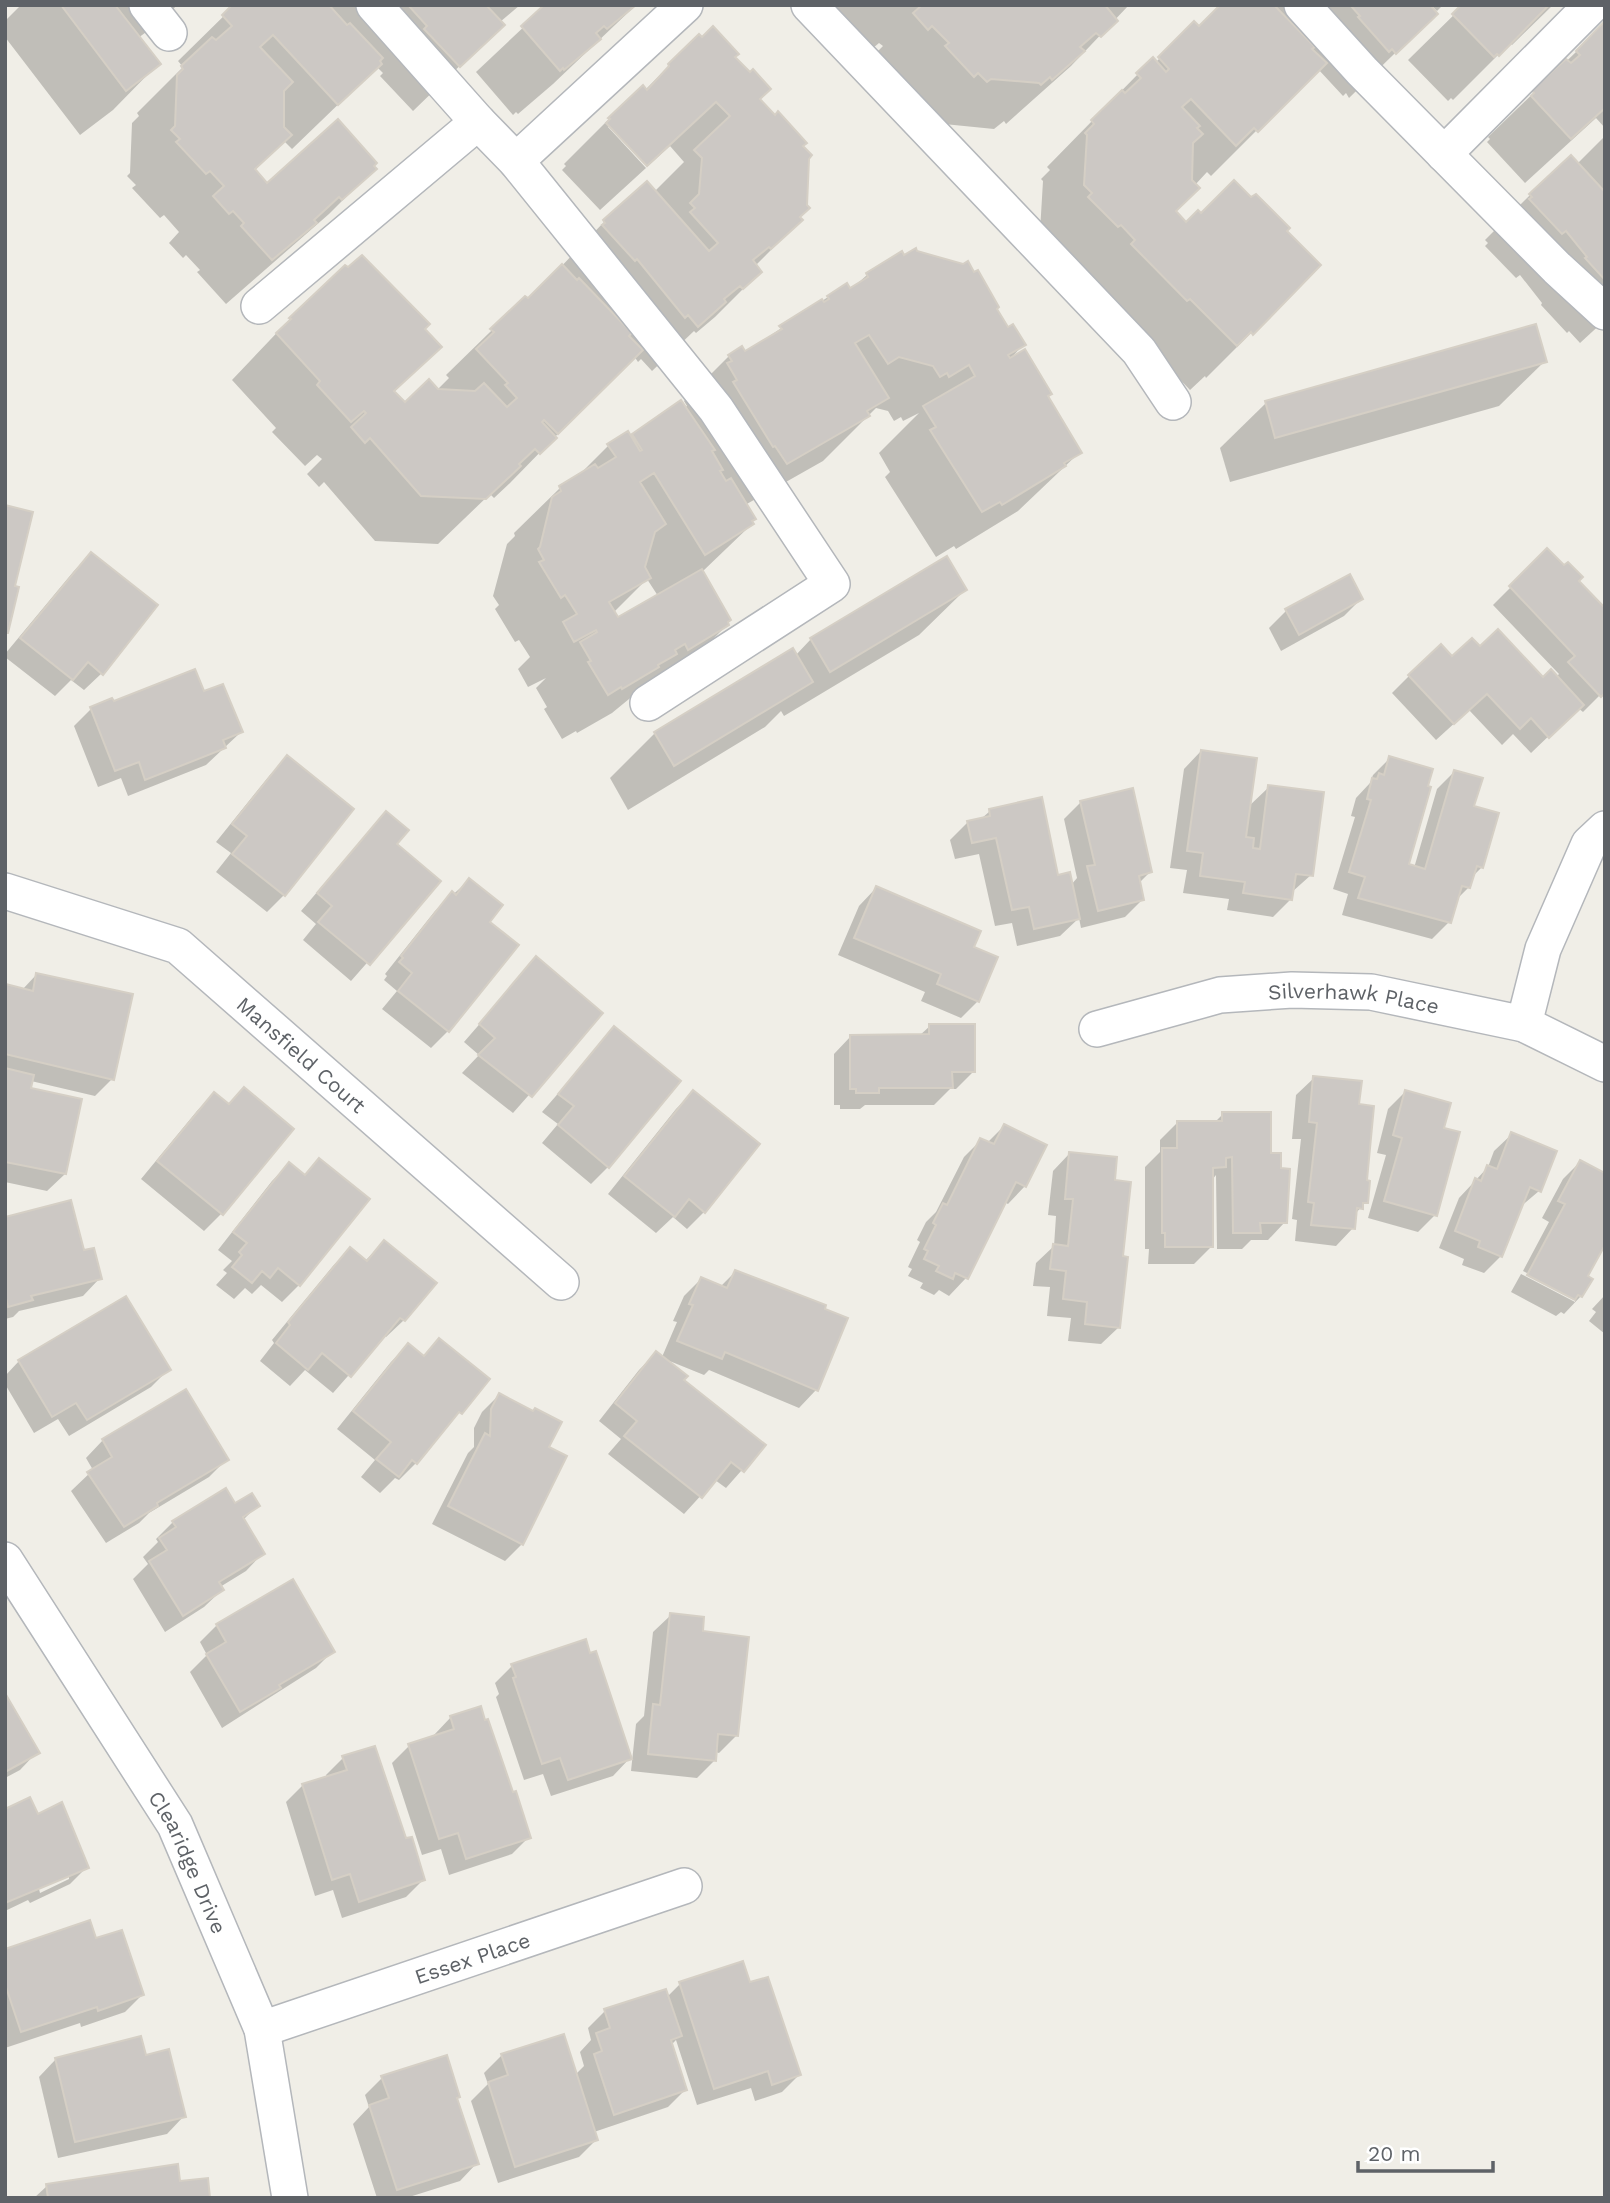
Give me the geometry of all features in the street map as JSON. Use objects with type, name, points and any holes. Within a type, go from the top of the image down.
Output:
[{"type":"street","points":[[148,5],[169,33]]},
{"type":"street","points":[[374,5],[516,161],[716,409],[832,584],[648,703]]},
{"type":"street","points":[[516,161],[685,5]]},
{"type":"street","points":[[809,5],[1139,351],[1173,402]]},
{"type":"street","points":[[1302,5],[1362,71],[1557,268],[1605,312]]},
{"type":"street","points":[[1444,154],[1592,5]]},
{"type":"street","points":[[259,306],[478,122]]},
{"type":"street","points":[[1524,1024],[1543,949],[1589,844],[1605,829]]},
{"type":"street","name":"Mansfield Court","points":[[5,891],[178,946],[561,1282]]},
{"type":"street","name":"Silverhawk Place","points":[[1097,1029],[1220,995],[1292,990],[1371,992],[1524,1024],[1605,1064]]},
{"type":"street","name":"Clearidge Drive","points":[[6,1566],[176,1825],[262,2029],[290,2198]]},
{"type":"street","name":"Essex Place","points":[[262,2029],[684,1886]]},
{"type":"building","points":[[61,5],[115,5],[161,64],[126,91]]},
{"type":"building","points":[[232,5],[329,5],[383,58],[380,61],[382,64],[338,105],[273,35],[260,47],[293,82],[284,91],[284,127],[292,135],[255,169],[267,183],[338,119],[377,163],[374,166],[377,169],[342,200],[339,197],[314,220],[317,223],[272,260],[241,226],[244,223],[233,211],[229,214],[213,196],[224,186],[210,171],[206,174],[176,142],[180,139],[171,130],[175,126],[177,75],[183,69],[181,66],[212,37],[216,40],[232,26],[222,15]]},
{"type":"building","points":[[408,5],[486,5],[505,25],[460,67],[424,29],[427,26]]},
{"type":"building","points":[[544,5],[636,5],[607,29],[604,26],[596,33],[601,39],[560,71],[521,26]]},
{"type":"building","points":[[922,5],[1105,5],[1118,21],[1101,37],[1096,33],[1080,47],[1085,51],[1052,80],[1050,77],[1041,85],[991,79],[987,82],[978,73],[974,77],[945,46],[949,43],[932,26],[928,30],[913,13]]},
{"type":"building","points":[[1220,5],[1274,5],[1327,63],[1258,132],[1254,128],[1236,146],[1191,99],[1182,107],[1200,126],[1197,128],[1203,134],[1193,143],[1192,180],[1200,188],[1176,211],[1186,222],[1198,210],[1201,213],[1234,180],[1251,197],[1256,194],[1290,228],[1287,231],[1321,265],[1253,335],[1251,332],[1237,346],[1190,299],[1187,301],[1131,244],[1135,240],[1088,197],[1092,193],[1084,185],[1085,133],[1094,124],[1091,120],[1122,90],[1125,93],[1141,78],[1136,73],[1153,57],[1166,72],[1169,69],[1158,57],[1194,21],[1199,26]]},
{"type":"building","points":[[1350,5],[1430,5],[1438,14],[1396,54],[1392,49],[1389,52]]},
{"type":"building","points":[[1461,5],[1549,5],[1499,56],[1497,54],[1494,57],[1452,14]]},
{"type":"building","points":[[1605,21],[1605,108],[1571,139],[1531,96],[1534,93],[1532,90],[1566,59],[1571,63],[1580,55],[1576,51]]},
{"type":"building","points":[[713,26],[739,54],[735,57],[750,72],[753,69],[771,89],[760,99],[775,115],[778,111],[807,143],[803,146],[812,155],[809,159],[807,205],[810,208],[800,217],[803,220],[771,249],[769,247],[753,260],[762,272],[743,289],[740,286],[724,299],[726,302],[698,327],[688,315],[685,318],[637,259],[635,261],[602,225],[605,223],[603,220],[647,181],[709,251],[718,243],[690,212],[695,208],[690,203],[699,194],[702,158],[694,150],[730,116],[716,102],[647,166],[606,123],[643,85],[647,90],[668,64],[699,34],[702,37]]},
{"type":"building","points":[[1571,155],[1605,192],[1605,280],[1566,231],[1562,234],[1529,199],[1532,197],[1529,194]]},
{"type":"building","points":[[916,248],[917,251],[963,264],[968,261],[974,272],[978,270],[1008,327],[1013,324],[1026,345],[1008,355],[1010,358],[1025,349],[1052,394],[1048,396],[1082,453],[1064,463],[1066,466],[1002,505],[1000,502],[982,512],[930,430],[936,427],[923,406],[975,376],[969,365],[949,377],[947,373],[940,377],[933,366],[899,357],[888,364],[869,335],[855,343],[889,398],[867,411],[870,416],[787,464],[775,446],[773,447],[733,382],[737,380],[727,363],[732,361],[728,355],[742,346],[745,351],[782,329],[779,326],[822,299],[824,302],[829,299],[827,296],[847,283],[850,288],[868,277],[866,273],[902,251],[904,255]]},
{"type":"building","points":[[362,255],[430,324],[425,329],[442,347],[394,391],[405,402],[429,379],[438,389],[475,391],[484,383],[507,407],[517,398],[505,385],[508,383],[476,349],[494,332],[490,329],[525,296],[528,298],[562,264],[632,333],[629,336],[643,350],[558,434],[544,420],[542,422],[557,438],[540,454],[535,449],[486,499],[421,496],[370,438],[365,443],[351,427],[366,413],[364,411],[351,422],[317,385],[320,381],[276,333],[345,265],[348,267]]},
{"type":"building","points":[[1536,324],[1547,362],[1275,438],[1265,401]]},
{"type":"building","points":[[681,400],[715,450],[712,451],[726,481],[731,478],[756,519],[752,521],[754,524],[705,555],[654,473],[640,482],[666,524],[655,532],[645,567],[651,578],[609,602],[618,617],[702,569],[731,620],[729,625],[688,650],[685,644],[675,650],[677,654],[658,665],[659,667],[608,695],[588,662],[591,661],[580,642],[597,632],[596,630],[574,642],[563,622],[577,614],[565,595],[561,598],[539,562],[544,560],[538,549],[552,497],[561,491],[559,486],[595,464],[598,468],[616,457],[607,444],[628,431],[640,451],[642,450],[632,434]]},
{"type":"building","points":[[5,505],[33,512],[15,586],[19,587],[8,633],[5,633]]},
{"type":"building","points":[[1547,548],[1564,565],[1568,562],[1583,577],[1579,581],[1605,608],[1605,693],[1601,697],[1568,662],[1575,656],[1509,586]]},
{"type":"building","points":[[91,552],[158,605],[103,675],[88,662],[73,680],[20,638]]},
{"type":"building","points":[[947,556],[967,590],[830,672],[810,638]]},
{"type":"building","points":[[1350,574],[1363,599],[1299,635],[1285,609]]},
{"type":"building","points":[[1498,629],[1543,677],[1551,669],[1584,705],[1549,738],[1531,718],[1520,729],[1487,694],[1454,724],[1408,675],[1441,644],[1452,656],[1472,638],[1480,646]]},
{"type":"building","points":[[793,648],[813,682],[674,766],[654,732]]},
{"type":"building","points":[[195,669],[204,691],[223,684],[243,732],[223,740],[226,748],[145,780],[139,762],[115,771],[90,707],[112,698],[114,701]]},
{"type":"building","points":[[1201,750],[1257,758],[1246,837],[1254,838],[1253,848],[1260,849],[1268,785],[1324,792],[1313,876],[1296,874],[1292,900],[1243,893],[1245,882],[1200,876],[1203,853],[1187,851]]},
{"type":"building","points":[[287,755],[354,809],[285,896],[232,854],[247,836],[232,824]]},
{"type":"building","points":[[1389,756],[1433,769],[1428,786],[1431,787],[1409,864],[1425,869],[1454,770],[1483,778],[1474,806],[1499,813],[1483,868],[1477,866],[1470,888],[1462,886],[1451,923],[1358,898],[1365,877],[1349,872],[1371,800],[1367,799],[1372,778],[1377,779],[1379,773],[1384,775]]},
{"type":"building","points":[[1133,788],[1152,872],[1139,876],[1144,900],[1098,911],[1087,866],[1095,865],[1080,801]]},
{"type":"building","points":[[1042,797],[1058,875],[1070,872],[1080,919],[1034,929],[1029,907],[1012,910],[996,838],[972,843],[967,821],[990,816],[989,809]]},
{"type":"building","points":[[386,811],[409,830],[397,844],[441,881],[370,965],[318,922],[332,906],[317,893]]},
{"type":"building","points":[[469,878],[503,905],[490,922],[519,945],[449,1032],[398,991],[412,973],[399,962],[452,891],[456,895]]},
{"type":"building","points":[[876,886],[981,931],[974,947],[998,957],[979,1002],[937,984],[941,974],[854,938]]},
{"type":"building","points":[[536,956],[603,1013],[532,1097],[478,1055],[495,1038],[479,1024]]},
{"type":"building","points":[[36,973],[133,994],[114,1080],[5,1054],[6,984],[33,991]]},
{"type":"building","points":[[929,1024],[975,1024],[975,1072],[952,1072],[953,1088],[879,1088],[879,1093],[856,1093],[856,1089],[850,1089],[850,1035],[929,1034]]},
{"type":"building","points":[[614,1026],[681,1081],[609,1168],[558,1125],[574,1106],[558,1094]]},
{"type":"building","points":[[5,1068],[34,1075],[31,1088],[82,1099],[66,1174],[5,1162]]},
{"type":"building","points":[[1313,1076],[1362,1081],[1359,1104],[1374,1106],[1367,1180],[1370,1181],[1368,1203],[1363,1203],[1363,1209],[1357,1208],[1355,1229],[1311,1225],[1314,1203],[1308,1202],[1317,1123],[1309,1122]]},
{"type":"building","points":[[244,1087],[294,1129],[223,1215],[157,1161],[214,1092],[229,1104]]},
{"type":"building","points":[[693,1090],[760,1144],[705,1213],[689,1199],[675,1217],[624,1176]]},
{"type":"building","points":[[1405,1090],[1451,1103],[1444,1128],[1460,1132],[1437,1216],[1384,1201],[1402,1138],[1393,1135]]},
{"type":"building","points":[[1222,1112],[1271,1112],[1271,1153],[1281,1153],[1281,1168],[1290,1169],[1287,1223],[1260,1223],[1261,1233],[1233,1233],[1232,1157],[1226,1158],[1226,1167],[1213,1168],[1213,1247],[1165,1247],[1165,1233],[1162,1233],[1162,1148],[1177,1148],[1177,1121],[1222,1121]]},
{"type":"building","points":[[1004,1124],[1047,1145],[1026,1187],[1016,1182],[968,1279],[955,1273],[953,1279],[936,1271],[939,1266],[924,1259],[928,1251],[924,1249],[943,1203],[947,1205],[980,1138],[994,1144]]},
{"type":"building","points":[[1511,1132],[1557,1151],[1541,1192],[1530,1187],[1502,1257],[1478,1247],[1480,1241],[1455,1231],[1475,1178],[1481,1181],[1487,1165],[1497,1169]]},
{"type":"building","points":[[1069,1152],[1117,1157],[1115,1180],[1131,1182],[1123,1256],[1128,1257],[1120,1328],[1085,1324],[1087,1302],[1063,1299],[1066,1271],[1050,1269],[1053,1244],[1068,1246],[1073,1199],[1065,1199]]},
{"type":"building","points":[[319,1158],[370,1199],[300,1286],[278,1268],[270,1278],[262,1271],[252,1283],[232,1267],[242,1255],[239,1252],[247,1243],[233,1232],[289,1162],[305,1175]]},
{"type":"building","points":[[1580,1160],[1605,1173],[1605,1245],[1588,1276],[1593,1279],[1582,1297],[1578,1295],[1575,1300],[1527,1275],[1565,1204],[1558,1201]]},
{"type":"building","points":[[71,1200],[84,1250],[94,1248],[102,1279],[31,1296],[33,1300],[8,1307],[5,1294],[5,1217]]},
{"type":"building","points":[[384,1240],[437,1283],[405,1321],[400,1318],[351,1377],[322,1353],[308,1370],[276,1343],[290,1325],[288,1322],[350,1247],[367,1261]]},
{"type":"building","points":[[735,1270],[826,1305],[825,1309],[848,1318],[818,1391],[725,1352],[722,1359],[677,1341],[693,1305],[689,1304],[701,1277],[727,1288]]},
{"type":"building","points":[[126,1296],[171,1370],[87,1420],[76,1403],[52,1417],[18,1360]]},
{"type":"building","points":[[439,1338],[490,1379],[417,1464],[412,1460],[399,1477],[376,1459],[391,1442],[353,1411],[408,1343],[424,1356]]},
{"type":"building","points":[[656,1351],[688,1376],[684,1380],[766,1445],[744,1472],[731,1462],[702,1498],[624,1436],[637,1421],[615,1403]]},
{"type":"building","points":[[186,1389],[229,1460],[157,1503],[158,1506],[124,1527],[87,1472],[112,1457],[102,1439]]},
{"type":"building","points":[[499,1393],[533,1411],[535,1408],[562,1422],[549,1447],[567,1456],[523,1545],[448,1506],[485,1433],[490,1436],[491,1409]]},
{"type":"building","points":[[226,1488],[235,1503],[252,1493],[260,1506],[243,1517],[265,1554],[219,1582],[224,1590],[183,1616],[149,1561],[167,1550],[159,1538],[176,1527],[172,1521]]},
{"type":"building","points":[[293,1579],[335,1652],[240,1712],[206,1654],[226,1642],[216,1624]]},
{"type":"building","points":[[670,1613],[704,1617],[703,1631],[749,1637],[738,1736],[718,1734],[716,1761],[648,1754],[653,1704],[660,1705]]},
{"type":"building","points":[[586,1639],[590,1653],[596,1651],[632,1759],[568,1780],[560,1758],[542,1764],[513,1678],[516,1677],[511,1664]]},
{"type":"building","points":[[5,1693],[40,1753],[5,1772]]},
{"type":"building","points":[[481,1706],[513,1792],[516,1791],[531,1838],[466,1859],[458,1833],[439,1839],[408,1744],[454,1729],[450,1716]]},
{"type":"building","points":[[375,1746],[406,1838],[412,1837],[425,1880],[359,1902],[350,1874],[332,1880],[302,1784],[347,1770],[342,1756]]},
{"type":"building","points":[[30,1797],[38,1814],[62,1802],[89,1868],[5,1903],[5,1809]]},
{"type":"building","points":[[90,1920],[96,1938],[122,1930],[144,1995],[21,2032],[5,1984],[5,1949]]},
{"type":"building","points":[[743,1961],[750,1982],[768,1977],[801,2075],[772,2085],[768,2071],[714,2089],[679,1982]]},
{"type":"building","points":[[666,1989],[682,2036],[671,2040],[687,2090],[614,2115],[594,2054],[602,2051],[596,2033],[610,2028],[604,2009]]},
{"type":"building","points":[[564,2034],[598,2140],[515,2167],[488,2082],[508,2075],[501,2054]]},
{"type":"building","points":[[141,2036],[146,2055],[169,2049],[186,2117],[75,2142],[55,2058]]},
{"type":"building","points":[[447,2055],[460,2097],[457,2098],[479,2164],[397,2190],[369,2105],[389,2098],[381,2076]]},
{"type":"building","points":[[178,2164],[180,2181],[208,2178],[210,2198],[48,2198],[46,2184]]}]
